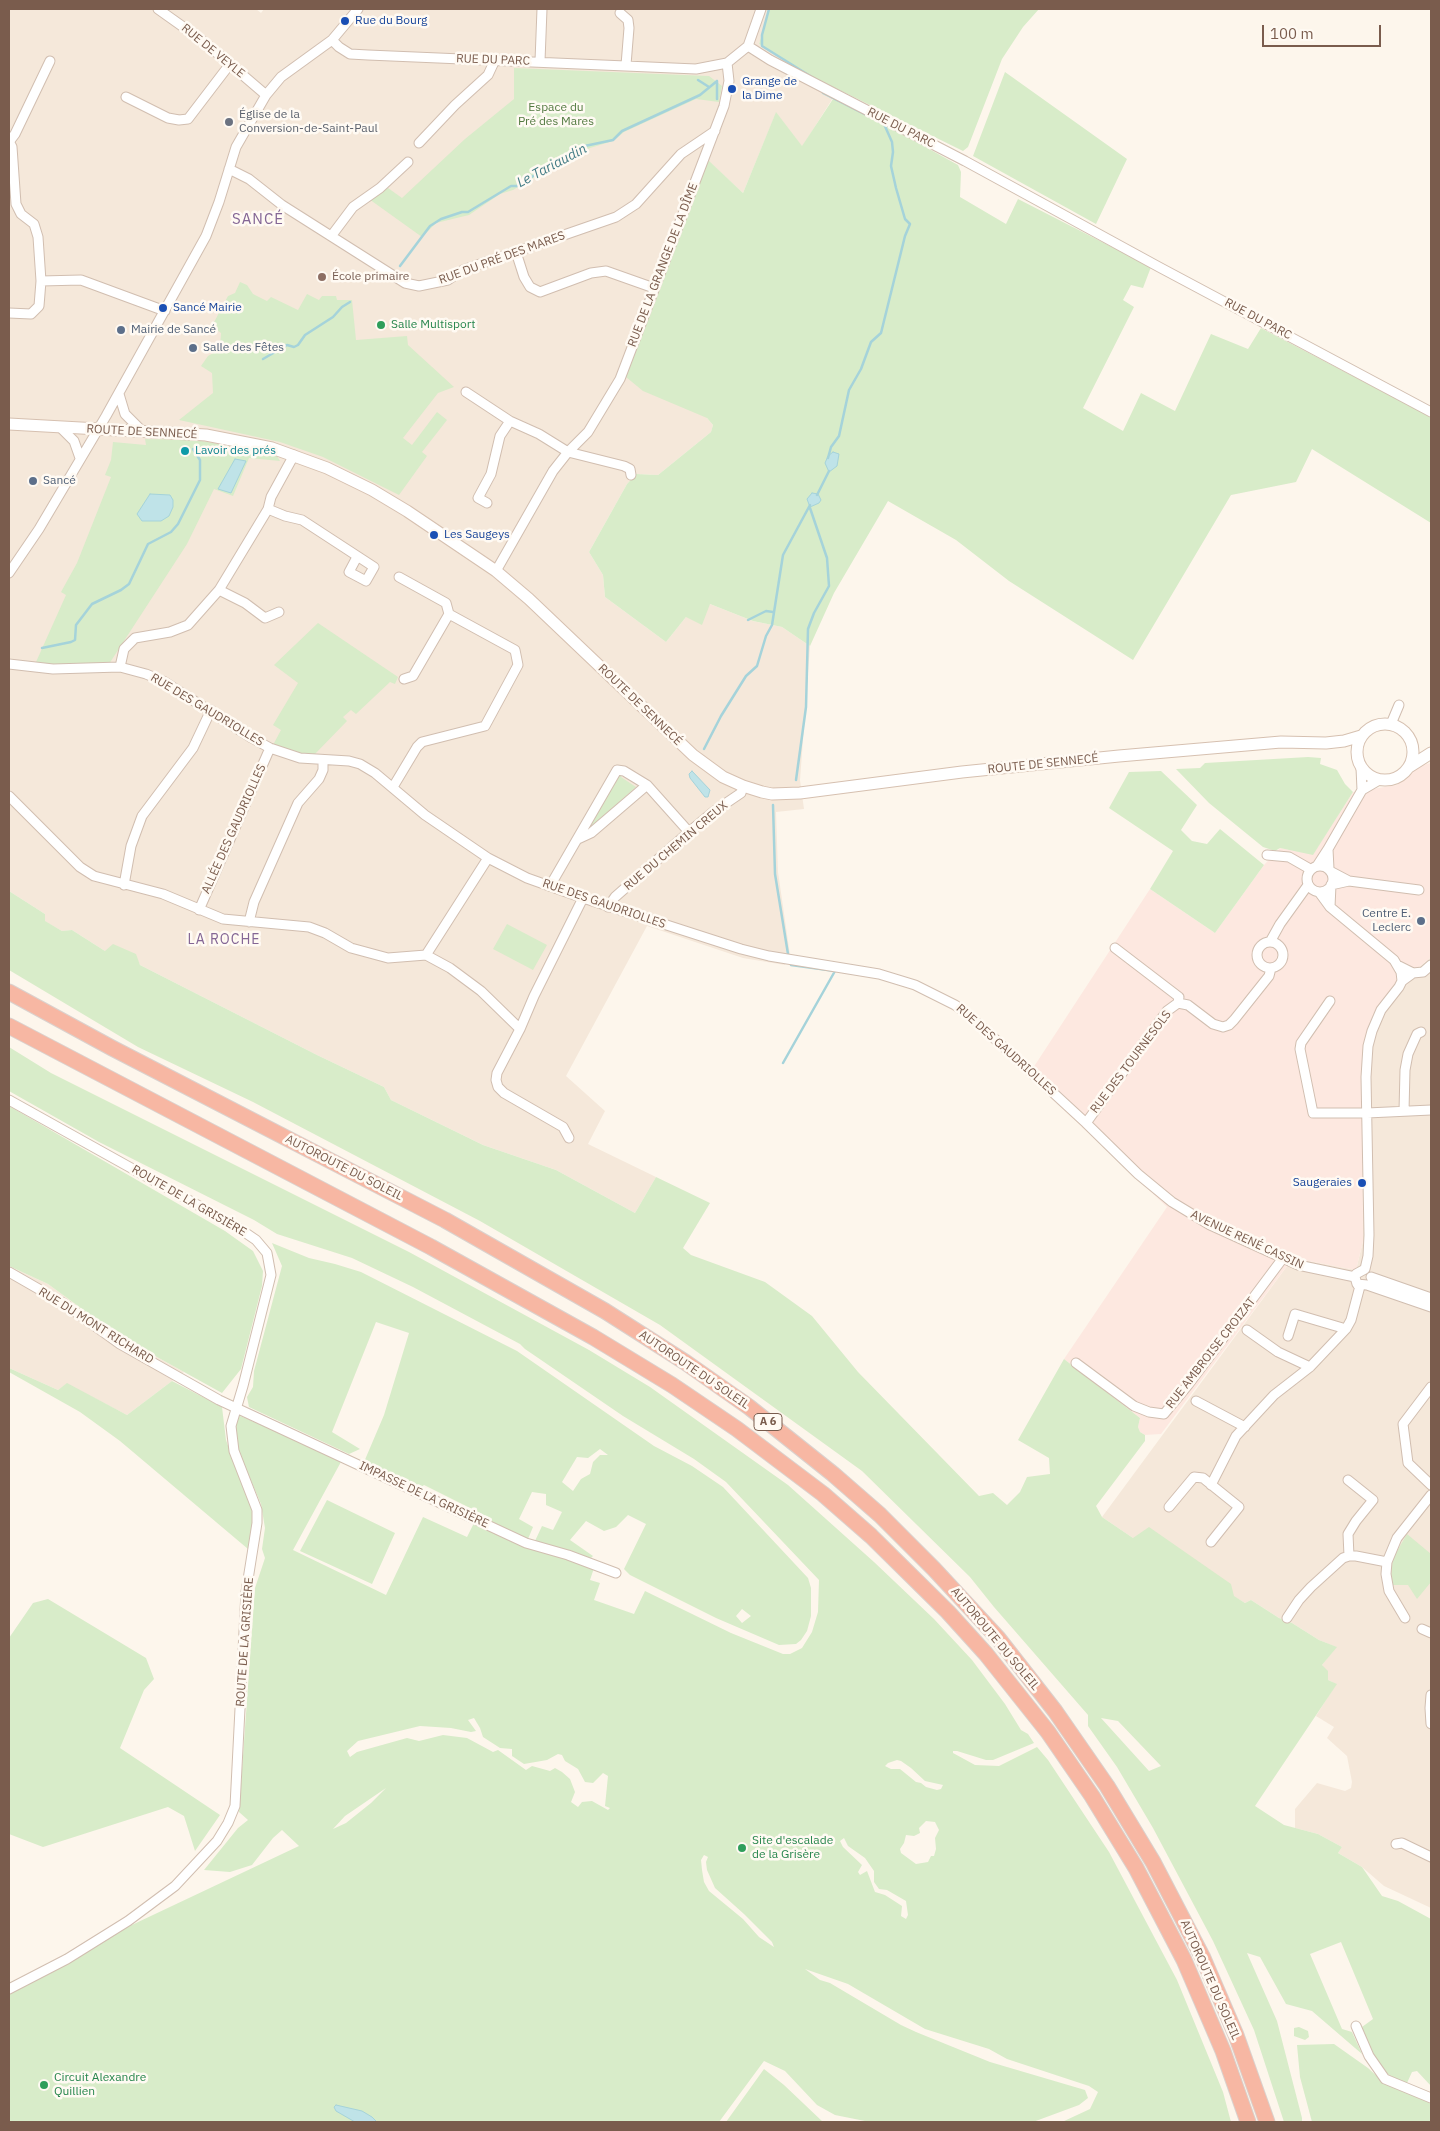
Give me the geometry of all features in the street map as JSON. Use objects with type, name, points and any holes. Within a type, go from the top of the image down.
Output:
[{"type":"highway","name":"AUTOROUTE DU SOLEIL","points":[[9,992],[428,1211],[605,1311],[685,1362],[749,1407],[833,1474],[880,1515],[934,1569],[998,1638],[1055,1711],[1107,1786],[1154,1862],[1203,1958],[1236,2035],[1267,2122]]},
{"type":"highway","name":"AUTOROUTE DU SOLEIL","points":[[9,1026],[431,1247],[626,1356],[704,1406],[776,1457],[871,1536],[948,1612],[986,1654],[1044,1726],[1092,1796],[1136,1868],[1184,1960],[1223,2051],[1248,2122]]},
{"type":"street","name":"RUE DE VEYLE","points":[[158,9],[203,41],[266,95]]},
{"type":"street","points":[[9,573],[39,529],[98,430],[206,236],[236,147],[266,95],[281,77],[332,40],[358,9]]},
{"type":"street","points":[[540,62],[542,9]]},
{"type":"street","points":[[748,46],[761,9]]},
{"type":"street","points":[[620,13],[628,20],[629,28],[626,65]]},
{"type":"street","name":"RUE DU PARC","points":[[332,40],[350,54],[696,69],[727,63],[748,46],[770,60],[965,160],[1431,412]]},
{"type":"street","points":[[418,143],[488,75],[495,60]]},
{"type":"street","points":[[9,313],[31,314],[39,306],[41,282],[36,228],[21,214],[16,204],[12,147],[9,141],[15,134],[50,61]]},
{"type":"street","name":"RUE DE LA GRANGE DE LA DÎME","points":[[496,571],[553,471],[568,452],[588,432],[620,379],[724,106],[729,81],[727,63]]},
{"type":"street","points":[[126,97],[168,118],[179,120],[188,118],[230,64]]},
{"type":"street","name":"RUE DU PRÉ DES MARES","points":[[228,169],[249,179],[282,204],[409,285],[418,286],[448,280],[463,270],[616,217],[636,204],[681,154],[715,130]]},
{"type":"street","points":[[332,235],[353,207],[380,188],[408,162]]},
{"type":"street","points":[[516,252],[524,277],[530,287],[540,292],[591,273],[606,271],[654,288]]},
{"type":"street","points":[[41,282],[81,280],[165,311]]},
{"type":"street","points":[[466,392],[510,421],[539,434],[568,452],[624,466],[630,469],[631,474]]},
{"type":"street","points":[[119,394],[124,414],[143,432]]},
{"type":"street","points":[[487,503],[478,498],[491,474],[500,436],[510,421]]},
{"type":"street","name":"ROUTE DE SENNECÉ","points":[[9,424],[206,435],[247,442],[294,455],[327,468],[372,490],[407,511],[496,571],[530,598],[693,755],[722,777],[743,786],[772,794],[800,793],[962,772],[1118,756],[1282,742],[1326,743],[1344,741],[1361,736]]},
{"type":"street","points":[[62,428],[74,441],[80,458]]},
{"type":"street","points":[[120,667],[124,649],[135,638],[170,632],[188,625],[219,590],[268,509],[271,497],[294,455]]},
{"type":"street","points":[[268,509],[284,516],[302,520],[357,557]]},
{"type":"street","points":[[399,577],[446,603],[449,614],[413,676],[404,678]]},
{"type":"street","points":[[219,590],[245,603],[265,618],[279,612]]},
{"type":"street","points":[[393,787],[422,742],[484,726],[518,665],[515,650],[449,614]]},
{"type":"street","name":"RUE DES GAUDRIOLLES","points":[[9,664],[53,669],[120,667],[163,681],[270,748],[289,755],[323,760],[349,761],[360,764],[376,773],[425,815],[488,858],[514,872],[583,898],[741,949],[769,956],[879,974],[915,984],[955,1005],[1031,1071],[1138,1174],[1172,1202]]},
{"type":"street","points":[[1391,724],[1399,705]]},
{"type":"street","points":[[124,885],[131,846],[142,816],[193,748],[211,710]]},
{"type":"street","points":[[1379,780],[1372,777],[1362,768],[1357,757],[1358,742],[1361,736],[1374,725],[1391,724],[1406,733],[1411,740],[1413,749],[1409,767]]},
{"type":"street","points":[[1271,968],[1260,963],[1257,955],[1259,947],[1270,942],[1280,924],[1308,885],[1307,877],[1328,849],[1362,790],[1379,780],[1396,778],[1431,752],[1411,740]]},
{"type":"street","name":"ROUTE DE SENNECÉ","points":[[1326,743],[1352,752],[1357,757]]},
{"type":"street","name":"ALLÉE DES GAUDRIOLLES","points":[[199,910],[270,748]]},
{"type":"street","points":[[249,922],[254,902],[298,804],[324,770],[323,760]]},
{"type":"street","points":[[1362,768],[1362,790]]},
{"type":"street","points":[[550,886],[617,770],[624,771],[646,785],[689,832]]},
{"type":"street","points":[[578,839],[591,833],[646,785]]},
{"type":"street","name":"RUE DU CHEMIN CREUX","points":[[608,906],[615,897],[689,832],[713,812],[741,793],[743,786]]},
{"type":"street","points":[[9,796],[80,867],[94,876],[163,894],[223,919],[309,927],[325,933],[351,948],[388,958],[426,955],[450,968],[481,991],[520,1029]]},
{"type":"street","points":[[1328,849],[1329,870],[1333,878],[1330,907]]},
{"type":"street","points":[[1268,855],[1289,857],[1314,868],[1329,870],[1349,881]]},
{"type":"street","points":[[426,955],[488,858]]},
{"type":"street","points":[[1319,892],[1326,890],[1331,885],[1349,881],[1419,890]]},
{"type":"street","points":[[1308,885],[1319,892],[1330,907],[1399,966],[1414,973]]},
{"type":"street","points":[[569,1138],[563,1127],[504,1093],[498,1087],[496,1080],[497,1073],[583,898]]},
{"type":"street","name":"RUE DES TOURNESOLS","points":[[1086,1122],[1167,1011],[1178,1003],[1188,1005],[1214,1024],[1229,1025],[1269,976],[1271,968],[1279,964],[1283,952],[1278,945],[1270,942]]},
{"type":"street","name":"RUE DES TOURNESOLS","points":[[1115,948],[1179,998],[1178,1003]]},
{"type":"street","points":[[1365,1269],[1369,1235],[1366,1077],[1368,1046],[1381,1010],[1402,981],[1414,973],[1423,972],[1431,965]]},
{"type":"street","points":[[1399,966],[1402,981]]},
{"type":"street","points":[[1330,1001],[1301,1043],[1300,1049],[1314,1113],[1367,1114],[1431,1110]]},
{"type":"street","points":[[1404,1111],[1405,1070],[1408,1054],[1416,1034],[1421,1032]]},
{"type":"street","name":"ROUTE DE LA GRISIÈRE","points":[[9,1100],[237,1227],[256,1240],[267,1253],[271,1274],[230,1426],[234,1451],[254,1501],[258,1523],[246,1592],[235,1806],[217,1842],[175,1886],[128,1921],[67,1959],[9,1988]]},
{"type":"street","name":"AVENUE RENÉ CASSIN","points":[[1172,1202],[1210,1224],[1283,1258],[1314,1270],[1355,1278]]},
{"type":"street","name":"RUE AMBROISE CROIZAT","points":[[1076,1364],[1134,1406],[1149,1412],[1164,1414],[1188,1386],[1283,1258]]},
{"type":"street","points":[[1365,1269],[1358,1271],[1355,1278],[1357,1284],[1366,1283],[1431,1298]]},
{"type":"street","points":[[1211,1485],[1236,1436],[1274,1394],[1310,1367],[1346,1329],[1366,1283],[1369,1272],[1365,1269]]},
{"type":"street","name":"RUE DU MONT RICHARD","points":[[9,1272],[63,1303],[120,1344],[236,1408]]},
{"type":"street","points":[[1366,1283],[1431,1307]]},
{"type":"street","points":[[1288,1336],[1295,1314],[1346,1329]]},
{"type":"street","points":[[1247,1330],[1278,1352],[1310,1367]]},
{"type":"street","points":[[1431,1387],[1403,1424],[1408,1463],[1431,1485]]},
{"type":"street","points":[[1196,1401],[1245,1427]]},
{"type":"street","name":"IMPASSE DE LA GRISIÈRE","points":[[236,1408],[526,1543],[568,1555],[616,1573]]},
{"type":"street","points":[[1169,1507],[1194,1477],[1203,1478],[1239,1508],[1211,1542]]},
{"type":"street","points":[[1348,1480],[1373,1500],[1348,1534],[1349,1556]]},
{"type":"street","points":[[1405,1618],[1389,1591],[1386,1574],[1387,1562],[1397,1538],[1431,1495]]},
{"type":"street","points":[[1288,1618],[1299,1600],[1311,1587],[1338,1563],[1349,1556],[1387,1562]]},
{"type":"street","points":[[1422,1629],[1431,1633]]},
{"type":"street","points":[[1431,1696],[1431,1724]]},
{"type":"street","points":[[1396,1844],[1402,1843],[1431,1857]]},
{"type":"street","points":[[1356,2026],[1369,2056],[1385,2079],[1431,2098]]},
{"type":"shaded area","points":[[9,9],[256,9],[261,13],[264,9],[769,9],[759,44],[807,74],[838,90],[802,147],[776,113],[743,193],[708,161],[707,418],[713,425],[711,432],[658,475],[636,474],[627,484],[589,552],[603,575],[605,597],[666,642],[686,617],[710,604],[753,621],[782,627],[810,646],[800,780],[804,809],[776,812],[778,872],[790,955],[785,965],[743,958],[647,926],[566,1076],[605,1111],[588,1144],[656,1177],[635,1213],[556,1170],[483,1145],[391,1100],[384,1087],[140,965],[135,954],[105,951],[72,930],[62,931],[44,921],[45,914],[9,891]]},
{"type":"shaded area","points":[[1431,763],[1431,957],[1387,994],[1371,1025],[1362,1050],[1363,1241],[1356,1270],[1293,1258],[1161,1434],[1145,1435],[1140,1432],[1138,1427],[1140,1418],[1064,1359],[1167,1207],[1029,1077],[1150,889],[1215,933],[1264,865],[1280,848],[1313,854],[1353,792],[1397,785],[1419,766]]},
{"type":"shaded area","points":[[1431,957],[1431,1908],[1384,1886],[1362,1867],[1338,1853],[1342,1847],[1318,1834],[1295,1828],[1295,1809],[1317,1783],[1345,1791],[1351,1788],[1352,1782],[1347,1756],[1327,1738],[1334,1727],[1316,1716],[1336,1684],[1328,1680],[1322,1665],[1336,1647],[1279,1618],[1251,1600],[1245,1603],[1133,1538],[1102,1517],[1293,1258],[1356,1270],[1363,1241],[1362,1050],[1371,1025],[1387,994]]},
{"type":"shaded area","points":[[9,1266],[48,1284],[119,1336],[184,1372],[127,1415],[67,1384],[58,1390],[9,1368]]},
{"type":"green space","points":[[769,9],[1039,9],[1023,27],[1002,59],[968,147],[963,151],[807,74],[759,44]]},
{"type":"green space","name":"Espace du Pré des Mares","points":[[514,68],[709,76],[722,86],[719,102],[696,99],[624,132],[613,141],[590,148],[566,159],[513,190],[500,194],[469,215],[436,223],[422,237],[369,199],[388,188],[402,198],[465,139],[514,99]]},
{"type":"green space","points":[[1005,72],[1127,159],[1096,224],[973,156]]},
{"type":"green space","points":[[833,99],[884,124],[958,165],[961,172],[960,197],[1006,224],[1018,199],[1151,267],[1143,288],[1131,285],[1123,300],[1134,307],[1083,408],[1123,431],[1141,393],[1175,411],[1211,334],[1248,349],[1261,328],[1431,417],[1431,523],[1312,449],[1296,482],[1231,495],[1133,660],[1009,581],[956,540],[888,501],[834,593],[810,646],[782,627],[753,621],[710,604],[702,625],[686,617],[666,642],[605,597],[603,575],[589,552],[627,484],[636,474],[658,475],[711,432],[713,425],[707,418],[643,391],[626,377],[708,160],[743,193],[776,112],[802,146]]},
{"type":"green space","points":[[240,282],[247,285],[253,294],[267,301],[271,297],[298,310],[307,294],[319,300],[322,296],[336,296],[337,300],[352,300],[356,340],[407,336],[408,345],[454,387],[438,393],[403,438],[412,445],[437,412],[447,420],[422,452],[427,456],[399,495],[323,457],[280,442],[179,420],[213,393],[212,373],[201,366],[208,356],[220,346],[221,333],[212,326],[228,296],[235,293]]},
{"type":"green space","points":[[145,439],[195,440],[268,452],[277,456],[280,461],[249,458],[233,496],[214,489],[187,544],[109,664],[60,665],[36,662],[66,595],[61,592],[77,563],[111,477],[105,475],[111,460],[113,442],[146,445]]},
{"type":"green space","points":[[318,623],[398,677],[395,684],[390,682],[356,714],[351,710],[343,717],[347,721],[314,755],[294,752],[273,745],[281,730],[273,725],[298,683],[274,665]]},
{"type":"green space","points":[[1308,757],[1321,758],[1320,764],[1337,770],[1345,784],[1353,792],[1313,855],[1280,848],[1275,851],[1263,847],[1209,803],[1176,769],[1200,768],[1205,763]]},
{"type":"green space","points":[[1161,771],[1197,805],[1181,830],[1192,841],[1207,844],[1220,829],[1264,865],[1215,933],[1150,889],[1173,851],[1109,808],[1129,772]]},
{"type":"green space","points":[[623,774],[621,777],[636,787],[592,826],[590,823],[618,775]]},
{"type":"green space","points":[[9,891],[45,914],[45,921],[62,931],[72,930],[105,951],[113,944],[136,954],[140,965],[384,1087],[391,1100],[483,1145],[556,1170],[635,1213],[656,1177],[710,1203],[683,1248],[691,1255],[765,1282],[812,1316],[858,1372],[979,1496],[993,1493],[1007,1505],[1020,1492],[1027,1477],[1050,1474],[1049,1458],[1018,1440],[1064,1359],[1140,1418],[1138,1427],[1140,1432],[1145,1435],[1145,1441],[1096,1506],[1102,1517],[1133,1538],[1149,1527],[1231,1584],[1234,1596],[1245,1603],[1251,1600],[1319,1640],[1337,1647],[1322,1665],[1328,1671],[1328,1680],[1337,1684],[1255,1806],[1284,1825],[1318,1834],[1342,1847],[1338,1853],[1362,1867],[1382,1896],[1398,1901],[1431,1919],[1431,2086],[1417,2071],[1412,2072],[1407,2083],[1390,2076],[1375,2060],[1362,2027],[1373,2019],[1341,1942],[1310,1954],[1342,2029],[1352,2032],[1362,2054],[1312,2011],[1286,2004],[1260,1957],[1247,1953],[1277,2021],[1302,2118],[1302,2122],[1284,2122],[1254,2030],[1213,1941],[1153,1828],[1117,1767],[1088,1726],[1088,1715],[970,1577],[862,1471],[660,1325],[480,1221],[253,1102],[138,1047],[9,970]],"holes":[[[1101,1718],[1118,1721],[1161,1766],[1149,1771]]]},
{"type":"green space","points":[[507,924],[547,945],[533,970],[493,949]]},
{"type":"green space","points":[[9,1047],[51,1073],[409,1252],[589,1350],[650,1387],[788,1485],[934,1619],[972,1660],[1005,1704],[1021,1730],[1028,1734],[1034,1743],[993,1760],[986,1760],[957,1751],[953,1751],[953,1753],[975,1765],[999,1766],[1037,1747],[1048,1760],[1109,1852],[1177,1980],[1223,2092],[1231,2122],[1062,2122],[1090,2109],[1098,2092],[1089,2086],[1007,2059],[989,2049],[925,2029],[848,1984],[805,1969],[820,1980],[830,1983],[916,2032],[990,2062],[1085,2090],[1088,2098],[1079,2105],[1033,2122],[870,2122],[835,2115],[817,2105],[785,2071],[764,2061],[719,2122],[9,2122],[9,1983],[299,1846],[282,1830],[273,1838],[252,1865],[230,1872],[204,1870],[238,1828],[248,1820],[239,1812],[255,1588],[265,1558],[262,1549],[265,1528],[261,1504],[240,1455],[235,1434],[238,1415],[342,1460],[293,1550],[386,1595],[423,1517],[467,1537],[474,1523],[534,1550],[594,1568],[590,1580],[600,1583],[594,1600],[634,1614],[645,1591],[731,1633],[783,1654],[790,1654],[802,1648],[812,1632],[818,1612],[819,1580],[726,1482],[694,1459],[623,1416],[520,1344],[413,1287],[352,1258],[277,1234],[254,1220],[99,1142],[9,1091]],"holes":[[[474,1718],[483,1737],[500,1748],[512,1749],[512,1756],[524,1764],[547,1760],[558,1754],[562,1755],[565,1761],[578,1769],[585,1782],[593,1783],[603,1773],[608,1776],[605,1806],[610,1808],[608,1810],[592,1801],[582,1802],[578,1807],[571,1802],[575,1792],[570,1779],[562,1772],[555,1768],[550,1771],[532,1766],[526,1770],[498,1750],[493,1752],[467,1738],[443,1735],[419,1741],[407,1738],[357,1752],[350,1757],[347,1751],[358,1741],[420,1726],[476,1731],[468,1720]],[[897,1760],[901,1761],[925,1781],[943,1785],[941,1789],[937,1790],[926,1787],[916,1782],[900,1769],[891,1769],[885,1766]],[[386,1788],[346,1823],[333,1829],[345,1816]],[[926,1821],[935,1822],[939,1830],[935,1838],[936,1849],[934,1856],[931,1856],[928,1862],[916,1864],[901,1853],[900,1849],[906,1835],[914,1836],[920,1833],[919,1828]],[[844,1838],[848,1846],[865,1858],[874,1871],[874,1882],[879,1889],[887,1890],[906,1901],[908,1915],[906,1919],[901,1916],[902,1906],[885,1895],[875,1892],[867,1871],[860,1875],[858,1872],[862,1865],[843,1847],[840,1841]],[[704,1855],[708,1857],[706,1862],[707,1870],[715,1888],[744,1914],[772,1942],[774,1947],[759,1937],[743,1919],[709,1891],[704,1882],[701,1860]]]},
{"type":"green space","points":[[9,1106],[225,1231],[253,1251],[263,1271],[262,1286],[241,1369],[222,1393],[119,1336],[48,1284],[9,1266]]},
{"type":"green space","points":[[272,1243],[309,1258],[361,1272],[517,1351],[654,1446],[692,1466],[723,1487],[808,1578],[811,1588],[811,1616],[807,1631],[801,1640],[796,1644],[779,1645],[716,1618],[630,1575],[624,1569],[646,1524],[628,1515],[616,1527],[604,1531],[586,1521],[570,1540],[593,1556],[591,1558],[535,1541],[542,1526],[553,1530],[562,1512],[546,1505],[546,1494],[532,1492],[519,1519],[533,1527],[528,1539],[490,1522],[490,1518],[424,1485],[419,1489],[367,1465],[364,1462],[384,1415],[409,1333],[376,1322],[332,1432],[360,1449],[349,1454],[249,1407],[247,1397],[253,1387],[254,1371],[282,1266]],"holes":[[[600,1449],[608,1455],[600,1455],[593,1462],[590,1474],[581,1479],[573,1491],[562,1482],[577,1457],[588,1458]],[[742,1609],[751,1616],[742,1623],[736,1616]]]},
{"type":"green space","points":[[9,1368],[58,1390],[67,1383],[127,1415],[172,1381],[222,1407],[226,1440],[250,1501],[253,1518],[248,1549],[120,1441],[80,1412],[9,1372]]},
{"type":"green space","points":[[327,1500],[395,1533],[372,1584],[300,1551]]},
{"type":"green space","points":[[1407,1534],[1431,1554],[1431,1582],[1417,1599],[1408,1585],[1392,1585],[1393,1558]]},
{"type":"green space","points":[[48,1599],[146,1658],[154,1679],[144,1690],[120,1748],[220,1815],[195,1851],[184,1816],[168,1807],[43,1847],[9,1834],[9,1638],[33,1603]]},
{"type":"green space","points":[[1299,2027],[1308,2031],[1309,2037],[1305,2040],[1294,2036],[1294,2028]]},
{"type":"green space","points":[[1334,2044],[1380,2079],[1431,2103],[1431,2122],[1312,2122],[1300,2077],[1297,2045]]},
{"type":"green space","points":[[764,2069],[784,2085],[823,2122],[726,2122]]},
{"type":"water","points":[[833,452],[839,454],[837,466],[829,472],[825,463],[828,456]]},
{"type":"water","points":[[235,459],[246,461],[231,493],[218,489]]},
{"type":"water","points":[[812,493],[818,494],[821,500],[810,507],[807,499]]},
{"type":"water","points":[[150,494],[170,495],[173,500],[173,507],[169,516],[161,521],[142,521],[137,514]]},
{"type":"water","points":[[692,771],[710,790],[708,797],[705,797],[690,778],[689,774]]},
{"type":"water","points":[[336,2105],[362,2111],[377,2122],[355,2122],[336,2111],[334,2107]]},
{"type":"waterway","points":[[769,9],[762,35],[762,46],[815,79]]},
{"type":"waterway","points":[[698,80],[709,87]]},
{"type":"waterway","points":[[717,81],[717,99]]},
{"type":"waterway","name":"Le Tariaudin","points":[[400,266],[430,226],[441,219],[462,212],[468,212],[511,186],[517,186],[580,147],[613,140],[622,131],[700,95],[717,81]]},
{"type":"waterway","points":[[823,93],[884,124],[892,142],[891,166],[896,188],[905,219],[910,224],[905,236],[881,333],[871,342],[861,369],[849,390],[839,436],[831,447],[828,458]]},
{"type":"waterway","name":"Le Tariaudin","points":[[263,359],[287,345],[294,347],[298,345],[305,335],[333,317],[342,307],[350,302]]},
{"type":"waterway","name":"Le Tariaudin","points":[[42,648],[75,640],[76,625],[92,604],[129,584],[148,544],[171,532],[178,524],[200,480],[200,460],[193,449]]},
{"type":"waterway","points":[[817,495],[829,471]]},
{"type":"waterway","points":[[704,749],[721,716],[746,676],[757,666],[766,636],[772,625],[783,555],[810,505]]},
{"type":"waterway","points":[[796,780],[806,707],[808,629],[814,613],[829,586],[827,558],[810,508]]},
{"type":"waterway","points":[[748,620],[766,611],[773,612]]},
{"type":"waterway","points":[[773,805],[775,874],[788,954]]},
{"type":"waterway","points":[[783,1063],[835,971],[791,965]]},
{"type":"place","name":"Rue du Bourg","points":[[345,21]]},
{"type":"place","name":"Grange de la Dime","points":[[732,89]]},
{"type":"place","name":"Église de la Conversion-de-Saint-Paul","points":[[229,122]]},
{"type":"place","name":"École primaire","points":[[322,277]]},
{"type":"place","name":"Sancé Mairie","points":[[163,308]]},
{"type":"place","name":"Salle Multisport","points":[[381,325]]},
{"type":"place","name":"Mairie de Sancé","points":[[121,330]]},
{"type":"place","name":"Salle des Fêtes","points":[[193,348]]},
{"type":"place","name":"Lavoir des prés","points":[[185,451]]},
{"type":"place","name":"Sancé","points":[[33,481]]},
{"type":"place","name":"Les Saugeys","points":[[434,535]]},
{"type":"place","name":"Centre E. Leclerc","points":[[1421,921]]},
{"type":"place","name":"Saugeraies","points":[[1362,1183]]},
{"type":"place","name":"Site d'escalade de la Grisère","points":[[742,1848]]},
{"type":"place","name":"Circuit Alexandre Quillien","points":[[44,2085]]},
{"type":"district","name":"SANCÉ","points":[[258,220]]},
{"type":"district","name":"LA ROCHE","points":[[224,940]]}]
